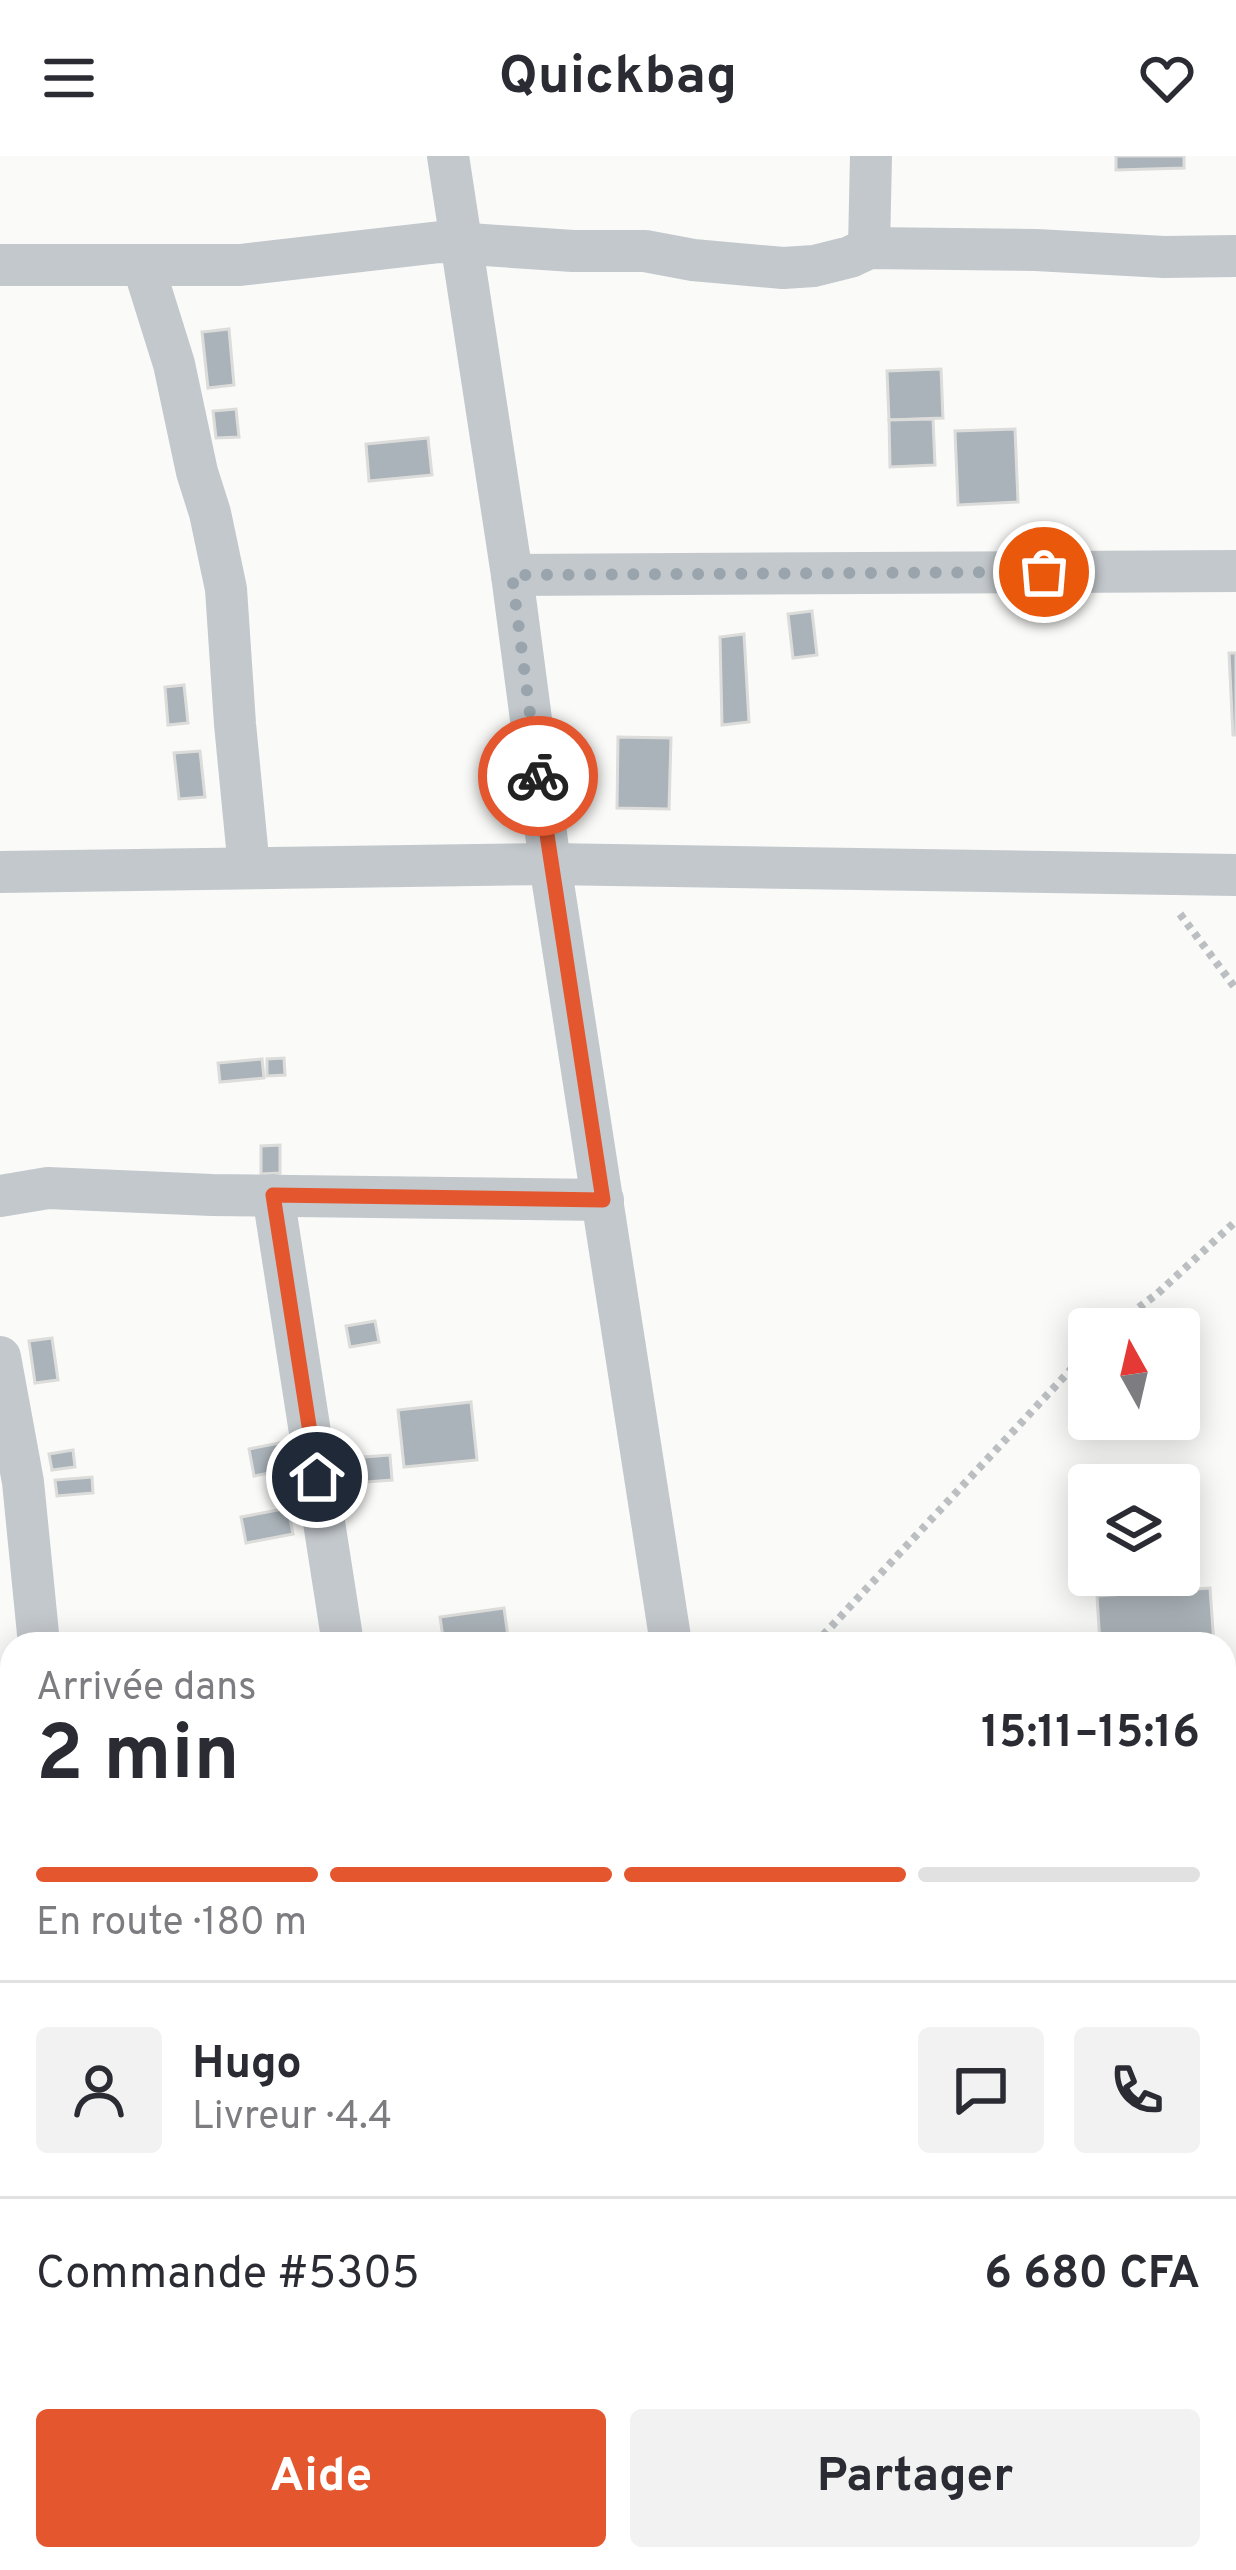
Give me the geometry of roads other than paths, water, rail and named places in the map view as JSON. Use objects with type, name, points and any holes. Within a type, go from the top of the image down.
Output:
[{"type":"street","points":[[448,156],[550,864],[669,1632]]},
{"type":"street","points":[[869,248],[871,156]]},
{"type":"street","points":[[0,265],[240,265],[463,243],[645,251],[783,268],[814,266],[869,248],[1236,256]]},
{"type":"street","points":[[143,265],[174,364],[226,590],[249,868]]},
{"type":"street","points":[[512,575],[1236,571]]},
{"type":"street","points":[[0,872],[550,864],[1236,875]]},
{"type":"street","points":[[0,1196],[48,1188],[603,1200]]},
{"type":"street","points":[[273,1195],[341,1632]]},
{"type":"street","points":[[0,1357],[11,1471],[37,1632]]}]
